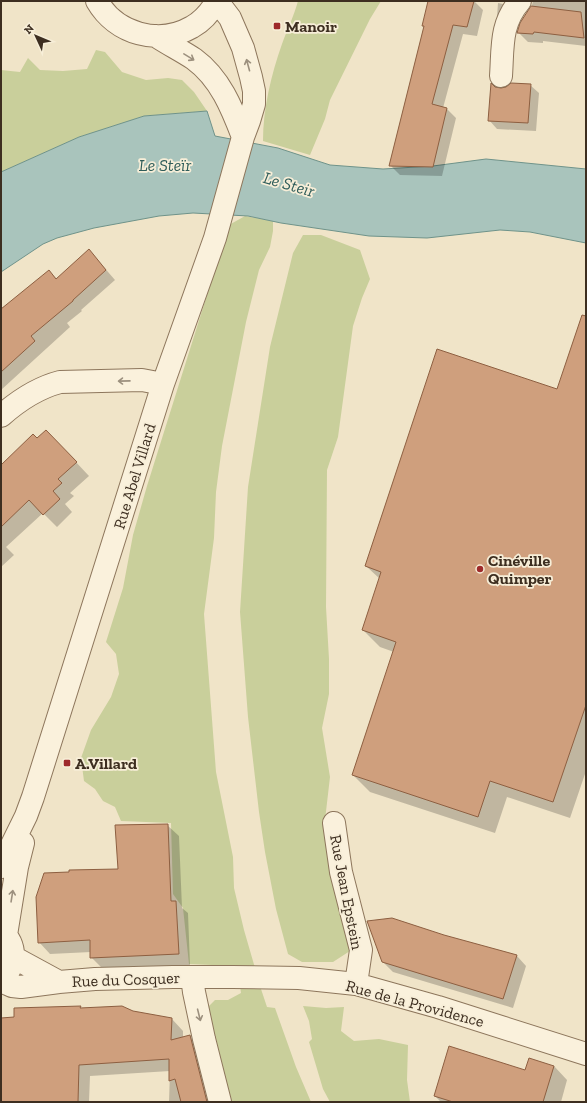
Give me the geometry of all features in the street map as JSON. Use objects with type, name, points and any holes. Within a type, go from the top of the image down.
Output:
[{"type":"street","points":[[97,1],[104,11],[119,25],[136,33],[156,36],[168,36],[191,28],[202,20],[217,1]]},
{"type":"street","name":"Rue Abel Villard","points":[[1,867],[26,816],[56,726],[163,384],[215,238],[243,137],[254,104],[254,90],[243,48],[230,18],[217,1]]},
{"type":"street","points":[[500,76],[504,30],[514,8],[520,1]]},
{"type":"street","points":[[156,36],[194,59],[209,74],[225,95],[243,137]]},
{"type":"street","points":[[1,416],[34,391],[60,382],[142,380],[163,384]]},
{"type":"street","name":"Rue Abel Villard","points":[[4,932],[23,845],[26,816]]},
{"type":"street","name":"Rue Jean Epstein","points":[[334,823],[341,872],[361,950],[356,984]]},
{"type":"street","points":[[1,981],[8,975],[12,966],[13,957],[12,945],[4,932]]},
{"type":"street","name":"Rue du Cosquer","points":[[13,957],[59,982]]},
{"type":"street","points":[[192,977],[204,1039],[220,1102]]},
{"type":"street","name":"Rue de la Providence","points":[[192,977],[299,978],[356,984],[438,1007],[586,1054]]},
{"type":"street","name":"Rue du Cosquer","points":[[1,981],[12,986],[21,987],[59,982],[192,977]]},
{"type":"green space","points":[[298,1],[381,1],[370,19],[330,100],[325,119],[310,155],[263,141],[264,117],[274,68]]},
{"type":"green space","points":[[96,50],[105,52],[122,72],[146,80],[168,78],[182,80],[194,92],[207,111],[144,116],[79,137],[1,172],[1,70],[20,72],[28,58],[40,70],[63,71],[87,69]]},
{"type":"green space","points":[[245,216],[273,221],[273,231],[270,247],[259,270],[246,322],[222,446],[216,492],[214,538],[204,614],[216,772],[233,857],[234,888],[255,968],[238,970],[235,966],[189,964],[183,908],[173,894],[171,823],[121,821],[115,807],[103,801],[95,789],[84,781],[81,758],[91,730],[111,697],[119,674],[116,654],[106,642],[123,588],[133,535],[147,486],[229,225]]},
{"type":"green space","points":[[303,235],[321,235],[360,250],[370,279],[353,326],[338,437],[327,470],[326,607],[329,659],[329,694],[322,728],[330,777],[325,820],[353,949],[333,962],[302,962],[288,954],[276,909],[259,812],[248,717],[240,612],[248,487],[270,347],[293,253]]},
{"type":"green space","points":[[240,986],[260,986],[267,1007],[275,1008],[296,1067],[311,1102],[230,1102],[206,1009],[215,1000],[228,1000],[241,993]]},
{"type":"green space","points":[[303,1006],[326,1008],[344,1007],[341,1031],[354,1041],[379,1039],[408,1045],[407,1080],[410,1102],[330,1102],[323,1089],[309,1042],[312,1039],[309,1021]]},
{"type":"water","name":"Le Steïr","points":[[207,111],[215,136],[278,148],[330,165],[383,169],[433,166],[486,159],[586,169],[586,243],[530,232],[500,230],[427,238],[369,236],[281,223],[248,216],[193,213],[159,216],[94,228],[57,238],[43,244],[1,272],[1,172],[79,137],[144,116]]},
{"type":"building","points":[[428,1],[474,1],[467,27],[453,25],[432,104],[447,108],[433,167],[389,166],[424,26],[422,26]]},
{"type":"building","points":[[531,6],[581,12],[584,38],[534,32],[533,34],[517,33],[520,23]]},
{"type":"building","points":[[491,83],[495,87],[501,88],[506,87],[511,83],[531,84],[528,123],[488,121]]},
{"type":"building","points":[[89,249],[106,270],[73,301],[31,336],[35,341],[1,372],[1,309],[49,270],[56,279]]},
{"type":"building","name":"Cinéville Quimper","points":[[582,315],[586,316],[586,705],[553,802],[490,781],[478,817],[352,775],[396,642],[362,630],[381,572],[365,566],[437,349],[557,389]]},
{"type":"building","points":[[46,430],[77,462],[58,479],[62,483],[53,491],[60,499],[43,515],[29,500],[1,527],[1,465],[33,434],[37,438]]},
{"type":"building","points":[[168,824],[171,901],[176,901],[179,954],[90,958],[90,940],[38,943],[36,897],[44,873],[69,872],[69,870],[118,869],[115,825]]},
{"type":"building","points":[[392,918],[444,935],[517,955],[503,999],[382,962],[367,921]]},
{"type":"building","points":[[81,1006],[80,1008],[122,1006],[133,1011],[172,1018],[171,1040],[190,1035],[207,1102],[181,1102],[175,1079],[169,1081],[169,1059],[79,1065],[78,1102],[1,1102],[1,1018],[14,1017],[14,1008]]},
{"type":"building","points":[[449,1046],[525,1070],[529,1058],[554,1066],[543,1102],[453,1102],[434,1096]]},
{"type":"place","name":"Manoir","points":[[277,26]]},
{"type":"place","name":"Cinéville Quimper","points":[[480,569]]},
{"type":"place","name":"A.Villard","points":[[67,763]]},
{"type":"water label","name":"Le Steir","points":[[289,184]]}]
